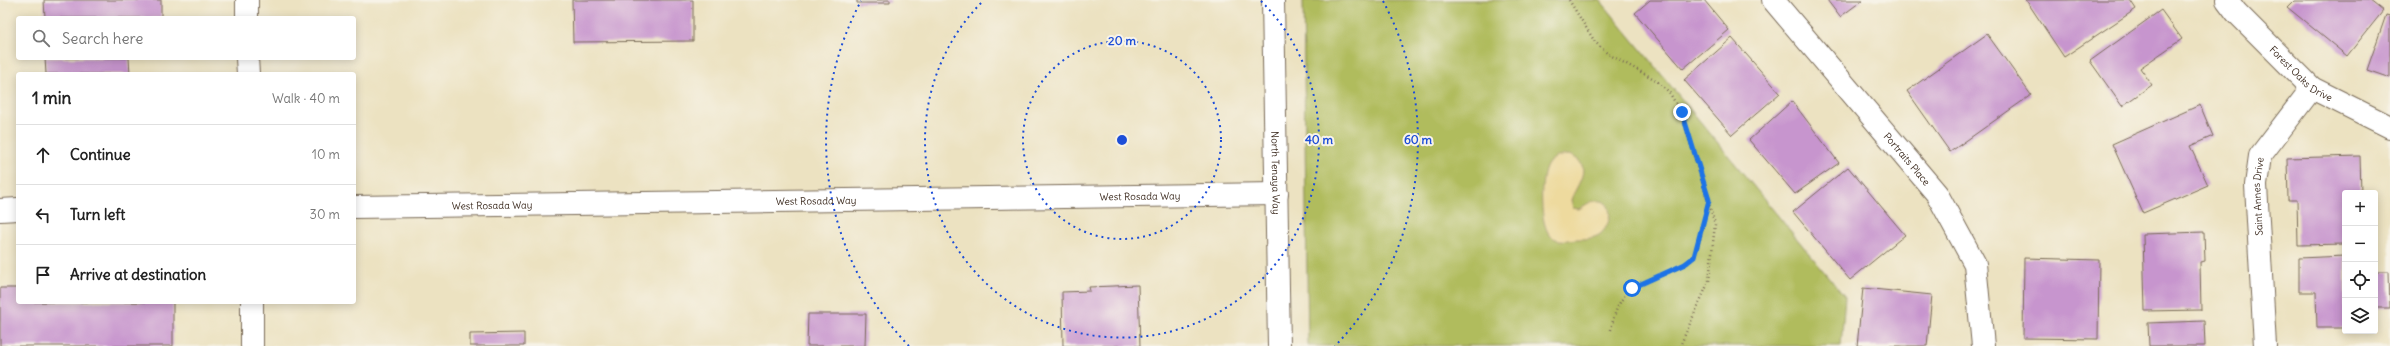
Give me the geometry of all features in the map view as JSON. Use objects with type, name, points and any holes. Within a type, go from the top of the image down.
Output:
[{"type":"street","points":[[246,0],[247,16]]},
{"type":"street","name":"North Tenaya Way","points":[[1273,0],[1279,346]]},
{"type":"street","name":"Portraits Place","points":[[1773,0],[1937,194],[1975,264],[1983,346]]},
{"type":"street","name":"Forest Oaks Drive","points":[[2227,0],[2236,12],[2312,88],[2390,127]]},
{"type":"street","points":[[248,60],[248,72]]},
{"type":"street","name":"Saint Annes Drive","points":[[2265,346],[2256,185],[2260,156],[2312,88]]},
{"type":"street","name":"West Rosada Way","points":[[356,207],[1277,194]]},
{"type":"street","points":[[0,210],[16,210]]},
{"type":"street","points":[[252,304],[252,346]]},
{"type":"path","points":[[1569,0],[1595,42],[1608,54],[1656,80],[1669,92],[1682,112],[1715,224],[1708,281],[1680,346]]},
{"type":"path","points":[[1611,330],[1613,315],[1623,295],[1632,288],[1685,264],[1694,257],[1709,200]]},
{"type":"green space","points":[[1303,0],[1600,0],[1845,297],[1841,346],[1308,346]]},
{"type":"sand","points":[[1569,155],[1577,159],[1583,170],[1580,182],[1571,200],[1573,208],[1579,209],[1594,201],[1602,201],[1607,204],[1609,209],[1609,221],[1606,227],[1597,236],[1592,238],[1558,240],[1552,237],[1545,224],[1542,190],[1545,170],[1548,164],[1555,158]]},
{"type":"building","points":[[44,0],[161,0],[161,16],[45,16]]},
{"type":"building","points":[[572,0],[693,0],[693,41],[573,42]]},
{"type":"building","points":[[857,0],[890,0],[890,3],[857,3]]},
{"type":"building","points":[[1650,0],[1704,0],[1729,30],[1683,69],[1635,13]]},
{"type":"building","points":[[1827,0],[1863,0],[1840,17]]},
{"type":"building","points":[[2026,0],[2130,0],[2136,9],[2064,57]]},
{"type":"building","points":[[2294,0],[2369,0],[2383,11],[2347,56],[2287,7]]},
{"type":"building","points":[[2161,10],[2182,39],[2140,68],[2152,85],[2122,106],[2090,61]]},
{"type":"building","points":[[2386,15],[2390,16],[2390,78],[2367,70]]},
{"type":"building","points":[[1987,34],[2031,95],[1950,152],[1907,91]]},
{"type":"building","points":[[1732,38],[1780,93],[1732,135],[1684,80]]},
{"type":"building","points":[[45,60],[129,60],[130,72],[46,72]]},
{"type":"building","points":[[1792,101],[1839,163],[1795,194],[1749,140]]},
{"type":"building","points":[[2200,105],[2213,136],[2190,146],[2208,185],[2143,213],[2112,144]]},
{"type":"building","points":[[2360,156],[2361,190],[2342,190],[2342,244],[2298,245],[2297,200],[2288,200],[2287,158]]},
{"type":"building","points":[[1848,167],[1905,235],[1850,280],[1793,212]]},
{"type":"building","points":[[2204,232],[2205,261],[2200,262],[2201,310],[2145,311],[2143,234]]},
{"type":"building","points":[[2342,256],[2342,328],[2317,328],[2316,292],[2299,292],[2299,258]]},
{"type":"building","points":[[2024,258],[2099,260],[2098,339],[2023,338]]},
{"type":"building","points":[[2378,272],[2389,272],[2390,308],[2378,308]]},
{"type":"building","points":[[1138,285],[1140,346],[1063,346],[1062,292],[1090,291],[1089,287]]},
{"type":"building","points":[[0,288],[16,288],[16,304],[173,304],[173,346],[0,346]]},
{"type":"building","points":[[1863,288],[1932,295],[1927,346],[1857,346]]},
{"type":"building","points":[[808,314],[866,314],[865,346],[807,346]]},
{"type":"building","points":[[2204,321],[2205,346],[2149,346],[2148,323]]},
{"type":"building","points":[[524,333],[524,346],[470,346],[470,334]]},
{"type":"route","points":[[1632,288],[1685,264],[1694,257],[1709,200],[1682,112]]}]
